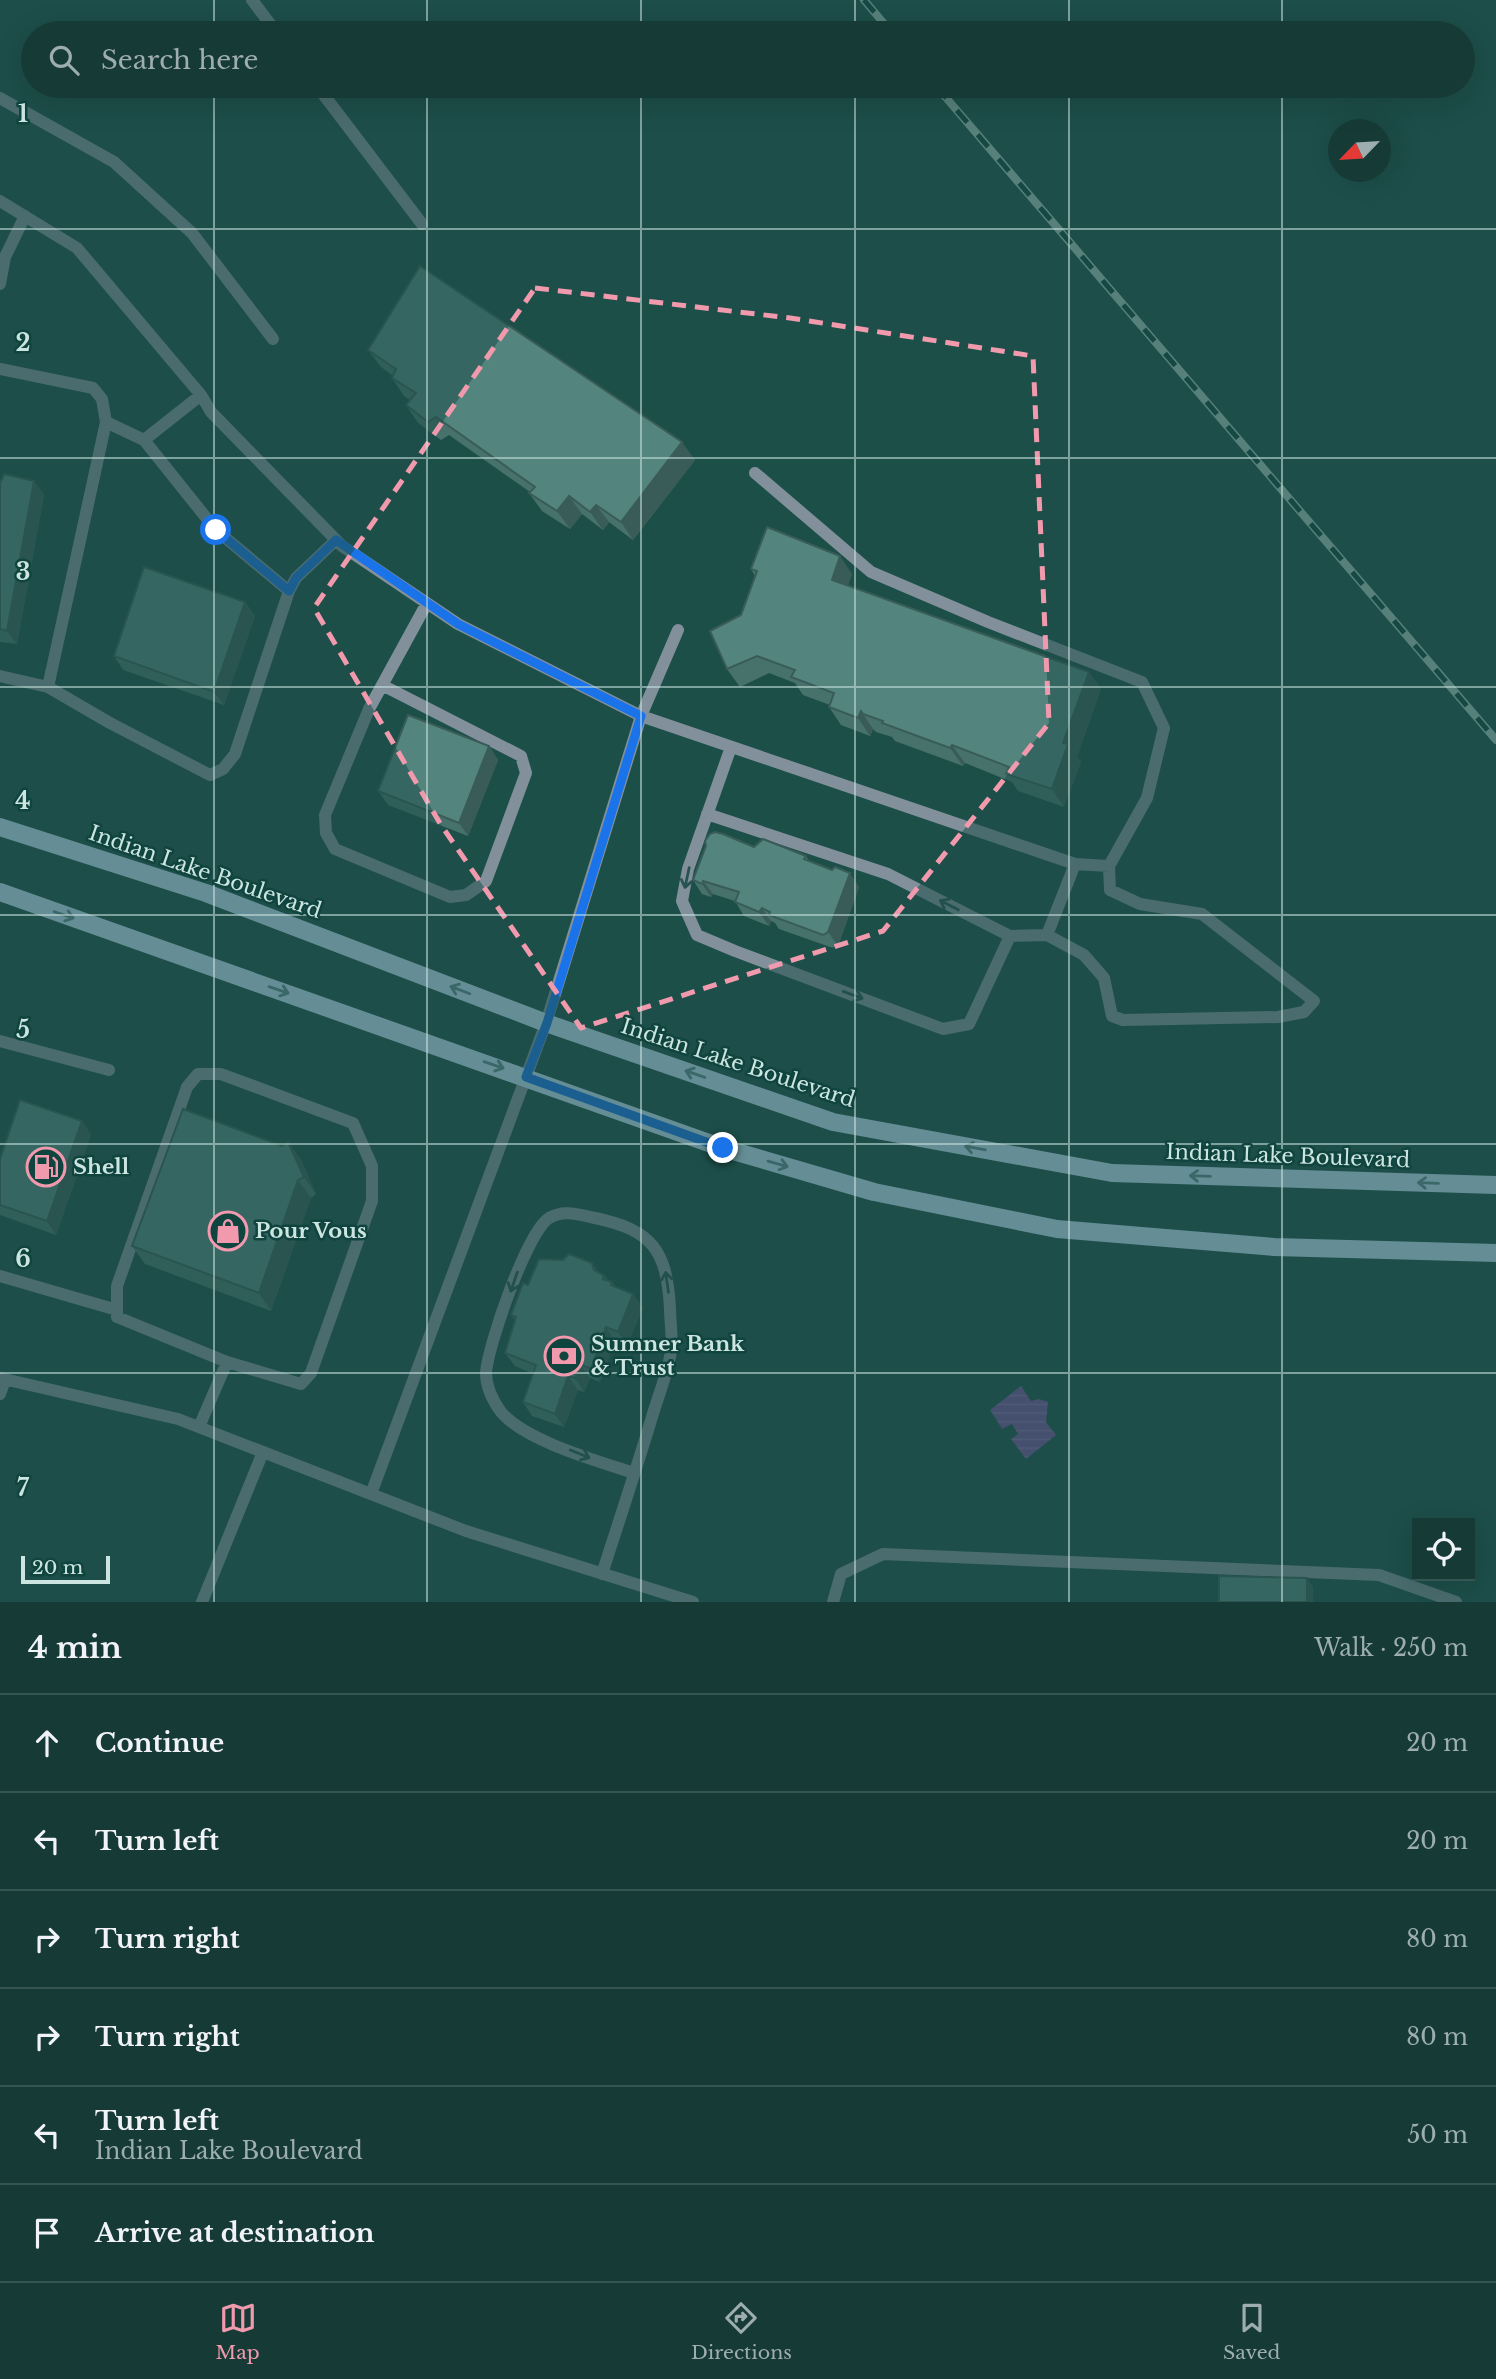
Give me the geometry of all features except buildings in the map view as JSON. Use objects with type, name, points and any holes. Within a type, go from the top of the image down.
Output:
[{"type":"main road","name":"Indian Lake Boulevard","points":[[0,827],[206,893],[547,1023],[833,1122],[1112,1173],[1496,1185]]},
{"type":"main road","points":[[0,892],[723,1148],[874,1192],[1057,1229],[1274,1247],[1496,1253]]},
{"type":"street","points":[[252,0],[268,21]]},
{"type":"street","points":[[0,98],[114,162],[192,233],[273,339]]},
{"type":"street","points":[[326,98],[422,224]]},
{"type":"street","points":[[0,201],[77,248],[201,395],[211,412],[336,540],[458,624],[641,716],[1075,864],[1109,866]]},
{"type":"street","points":[[0,284],[5,257],[25,216]]},
{"type":"street","points":[[0,369],[93,388],[102,398],[106,422],[48,687]]},
{"type":"street","points":[[145,440],[201,395]]},
{"type":"street","points":[[106,422],[145,440],[216,530],[289,591]]},
{"type":"street","points":[[707,814],[888,874],[1010,936],[1047,935],[1084,955],[1104,978],[1112,1016],[1123,1020],[1278,1017],[1304,1012],[1314,1001],[1202,914],[1140,904],[1110,890],[1109,866],[1147,798],[1164,728],[1142,682],[988,622],[871,572],[754,473]]},
{"type":"street","points":[[0,676],[48,687],[210,775],[223,769],[235,754],[289,591],[296,578],[336,540]]},
{"type":"street","points":[[382,685],[521,756],[526,773],[486,881],[466,895],[450,897],[335,849],[326,833],[325,815],[369,709],[382,685],[427,603]]},
{"type":"street","points":[[371,1494],[547,1023],[641,716],[678,630]]},
{"type":"street","points":[[731,747],[688,869],[682,901],[697,935],[943,1029],[969,1024],[1010,936]]},
{"type":"street","points":[[1047,935],[1075,864]]},
{"type":"street","points":[[0,1041],[109,1070]]},
{"type":"street","points":[[198,1074],[221,1074],[353,1123],[372,1166],[372,1200],[311,1373],[302,1384],[227,1362],[117,1317],[117,1286],[187,1087],[198,1074]]},
{"type":"street","points":[[602,1574],[634,1473],[671,1350],[669,1298],[665,1268],[657,1248],[637,1231],[612,1222],[563,1212],[549,1218],[536,1230],[520,1264],[494,1340],[486,1374],[490,1393],[502,1413],[525,1432],[634,1473]]},
{"type":"street","points":[[0,1276],[117,1310]]},
{"type":"street","points":[[199,1427],[227,1362]]},
{"type":"street","points":[[0,1394],[3,1379],[178,1419],[466,1531],[693,1602]]},
{"type":"street","points":[[202,1602],[263,1452]]},
{"type":"street","points":[[833,1602],[841,1574],[883,1554],[1379,1575],[1456,1602]]},
{"type":"highlighted area","points":[[535,288],[790,318],[1033,356],[1049,723],[883,931],[581,1028],[441,825],[314,608]]},
{"type":"shaded area","points":[[1021,1386],[1031,1401],[1039,1399],[1048,1402],[1046,1422],[1056,1435],[1026,1459],[1011,1439],[1018,1434],[1012,1424],[1002,1429],[990,1410]]},
{"type":"railway","points":[[864,0],[882,21]]},
{"type":"railway","points":[[946,98],[1496,740]]},
{"type":"place","name":"Shell","points":[[46,1167]]},
{"type":"place","name":"Pour Vous","points":[[228,1231]]},
{"type":"place","name":"Sumner Bank & Trust","points":[[564,1356]]},
{"type":"route","points":[[216,530],[289,591],[296,578],[336,540],[458,624],[641,716],[547,1023],[526,1077],[723,1148]]}]
